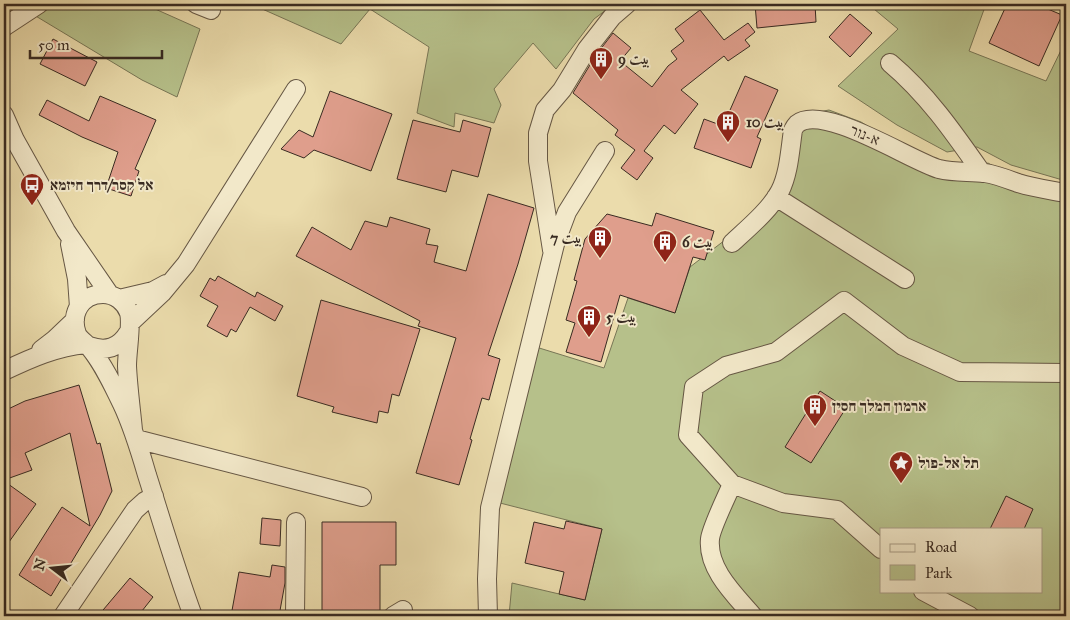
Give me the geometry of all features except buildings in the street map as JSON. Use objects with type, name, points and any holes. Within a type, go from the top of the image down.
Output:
[{"type":"street","points":[[4,27],[39,4]]},
{"type":"street","points":[[552,254],[538,161],[538,133],[540,125],[545,110],[562,90],[587,49],[612,17],[627,4]]},
{"type":"street","points":[[4,39],[24,15]]},
{"type":"street","points":[[890,63],[909,79],[934,107],[982,173]]},
{"type":"street","points":[[4,371],[32,357],[56,349],[87,345],[98,349],[107,349],[123,341],[129,328],[175,279],[186,264],[296,89]]},
{"type":"street","points":[[4,115],[10,134],[66,231],[115,297],[126,306],[129,314],[127,365],[134,434]]},
{"type":"street","name":"א-נור","points":[[732,243],[750,227],[776,197],[784,180],[793,130],[797,124],[807,120],[826,121],[848,128],[887,144],[924,164],[938,169],[1001,176],[1017,183],[1066,193]]},
{"type":"street","points":[[488,616],[487,579],[490,508],[552,254],[566,212],[605,151]]},
{"type":"street","points":[[776,197],[905,278]]},
{"type":"street","points":[[66,231],[77,279],[77,333],[87,345],[114,388],[134,434],[193,616]]},
{"type":"street","points":[[32,357],[54,340],[77,313],[85,300],[92,296],[101,294],[115,297],[154,291],[175,279]]},
{"type":"street","points":[[880,548],[837,510],[783,503],[732,484],[688,435],[694,387],[726,366],[776,352],[844,301],[904,346],[960,372],[1066,373]]},
{"type":"street","points":[[134,434],[362,497]]},
{"type":"street","points":[[732,484],[710,538],[712,558],[724,581],[752,616]]},
{"type":"street","points":[[64,616],[135,510],[154,496]]},
{"type":"street","points":[[294,616],[296,522]]},
{"type":"street","points":[[925,592],[970,616]]},
{"type":"green space","points":[[55,4],[144,4],[200,29],[177,97],[142,80],[34,15]]},
{"type":"green space","points":[[251,4],[614,4],[594,19],[556,69],[533,43],[494,89],[501,105],[494,123],[455,113],[454,127],[417,113],[429,47],[370,9],[341,44]]},
{"type":"green space","points":[[868,4],[986,4],[969,51],[1046,81],[1066,40],[1066,181],[1011,165],[977,147],[947,152],[897,125],[838,86],[898,29]]},
{"type":"green space","points":[[829,110],[861,122],[924,160],[967,169],[988,163],[1028,185],[1066,189],[1066,616],[509,616],[512,583],[585,600],[602,529],[500,503],[536,347],[604,368],[628,298],[675,313],[690,267],[786,193],[796,116]]},
{"type":"place","name":"بيت 9","points":[[601,80]]},
{"type":"place","name":"بيت 10","points":[[728,143]]},
{"type":"place","name":"אל קסר/דרך חיזמא","points":[[32,206]]},
{"type":"place","name":"بيت 7","points":[[600,259]]},
{"type":"place","name":"بيت 6","points":[[665,263]]},
{"type":"place","name":"بيت 5","points":[[589,338]]},
{"type":"place","name":"ארמון המלך חסין","points":[[815,427]]},
{"type":"place","name":"תל אל-פול","points":[[901,484]]}]
